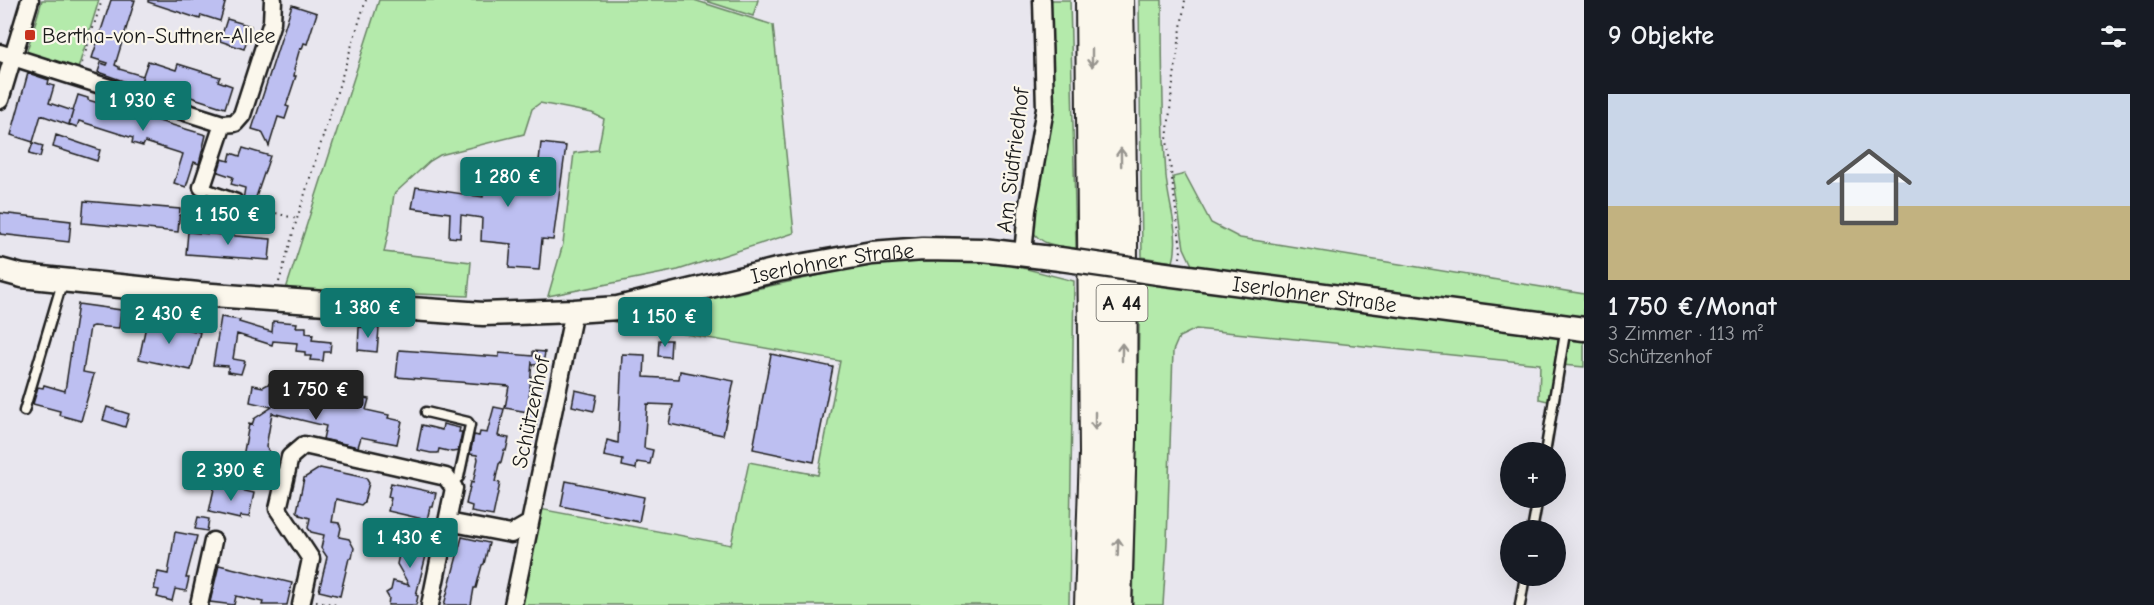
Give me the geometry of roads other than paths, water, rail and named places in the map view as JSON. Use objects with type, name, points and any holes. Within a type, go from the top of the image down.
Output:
[{"type":"highway","name":"A 44","points":[[1090,605],[1095,453],[1091,0]]},
{"type":"highway","name":"A 44","points":[[1116,605],[1121,438],[1122,238],[1118,0]]},
{"type":"main road","name":"Iserlohner Straße","points":[[0,270],[22,276],[198,294],[483,314],[618,308],[777,270],[873,253],[923,249],[973,249],[1575,328]]},
{"type":"street","points":[[0,100],[6,55],[30,0]]},
{"type":"street","points":[[6,55],[223,124],[235,123],[242,115],[272,22],[273,0]]},
{"type":"street","name":"Am Südfriedhof","points":[[1023,254],[1045,109],[1042,0]]},
{"type":"street","points":[[202,187],[223,124]]},
{"type":"street","name":"Schützenhof","points":[[513,605],[574,311]]},
{"type":"street","points":[[302,601],[311,559],[278,509],[290,457],[304,445],[446,477],[454,488],[429,605]]},
{"type":"street","points":[[448,522],[511,534],[530,523]]},
{"type":"street","points":[[199,605],[213,541]]},
{"type":"lane","points":[[202,187],[237,199]]},
{"type":"lane","points":[[24,411],[63,279]]},
{"type":"lane","name":"Iserlohner Straße","points":[[1548,442],[1575,328]]},
{"type":"lane","points":[[426,412],[468,422],[470,425],[459,477],[451,484]]},
{"type":"lane","points":[[1520,605],[1523,586]]},
{"type":"place","name":"Bertha-von-Suttner-Allee","points":[[30,35]]}]
